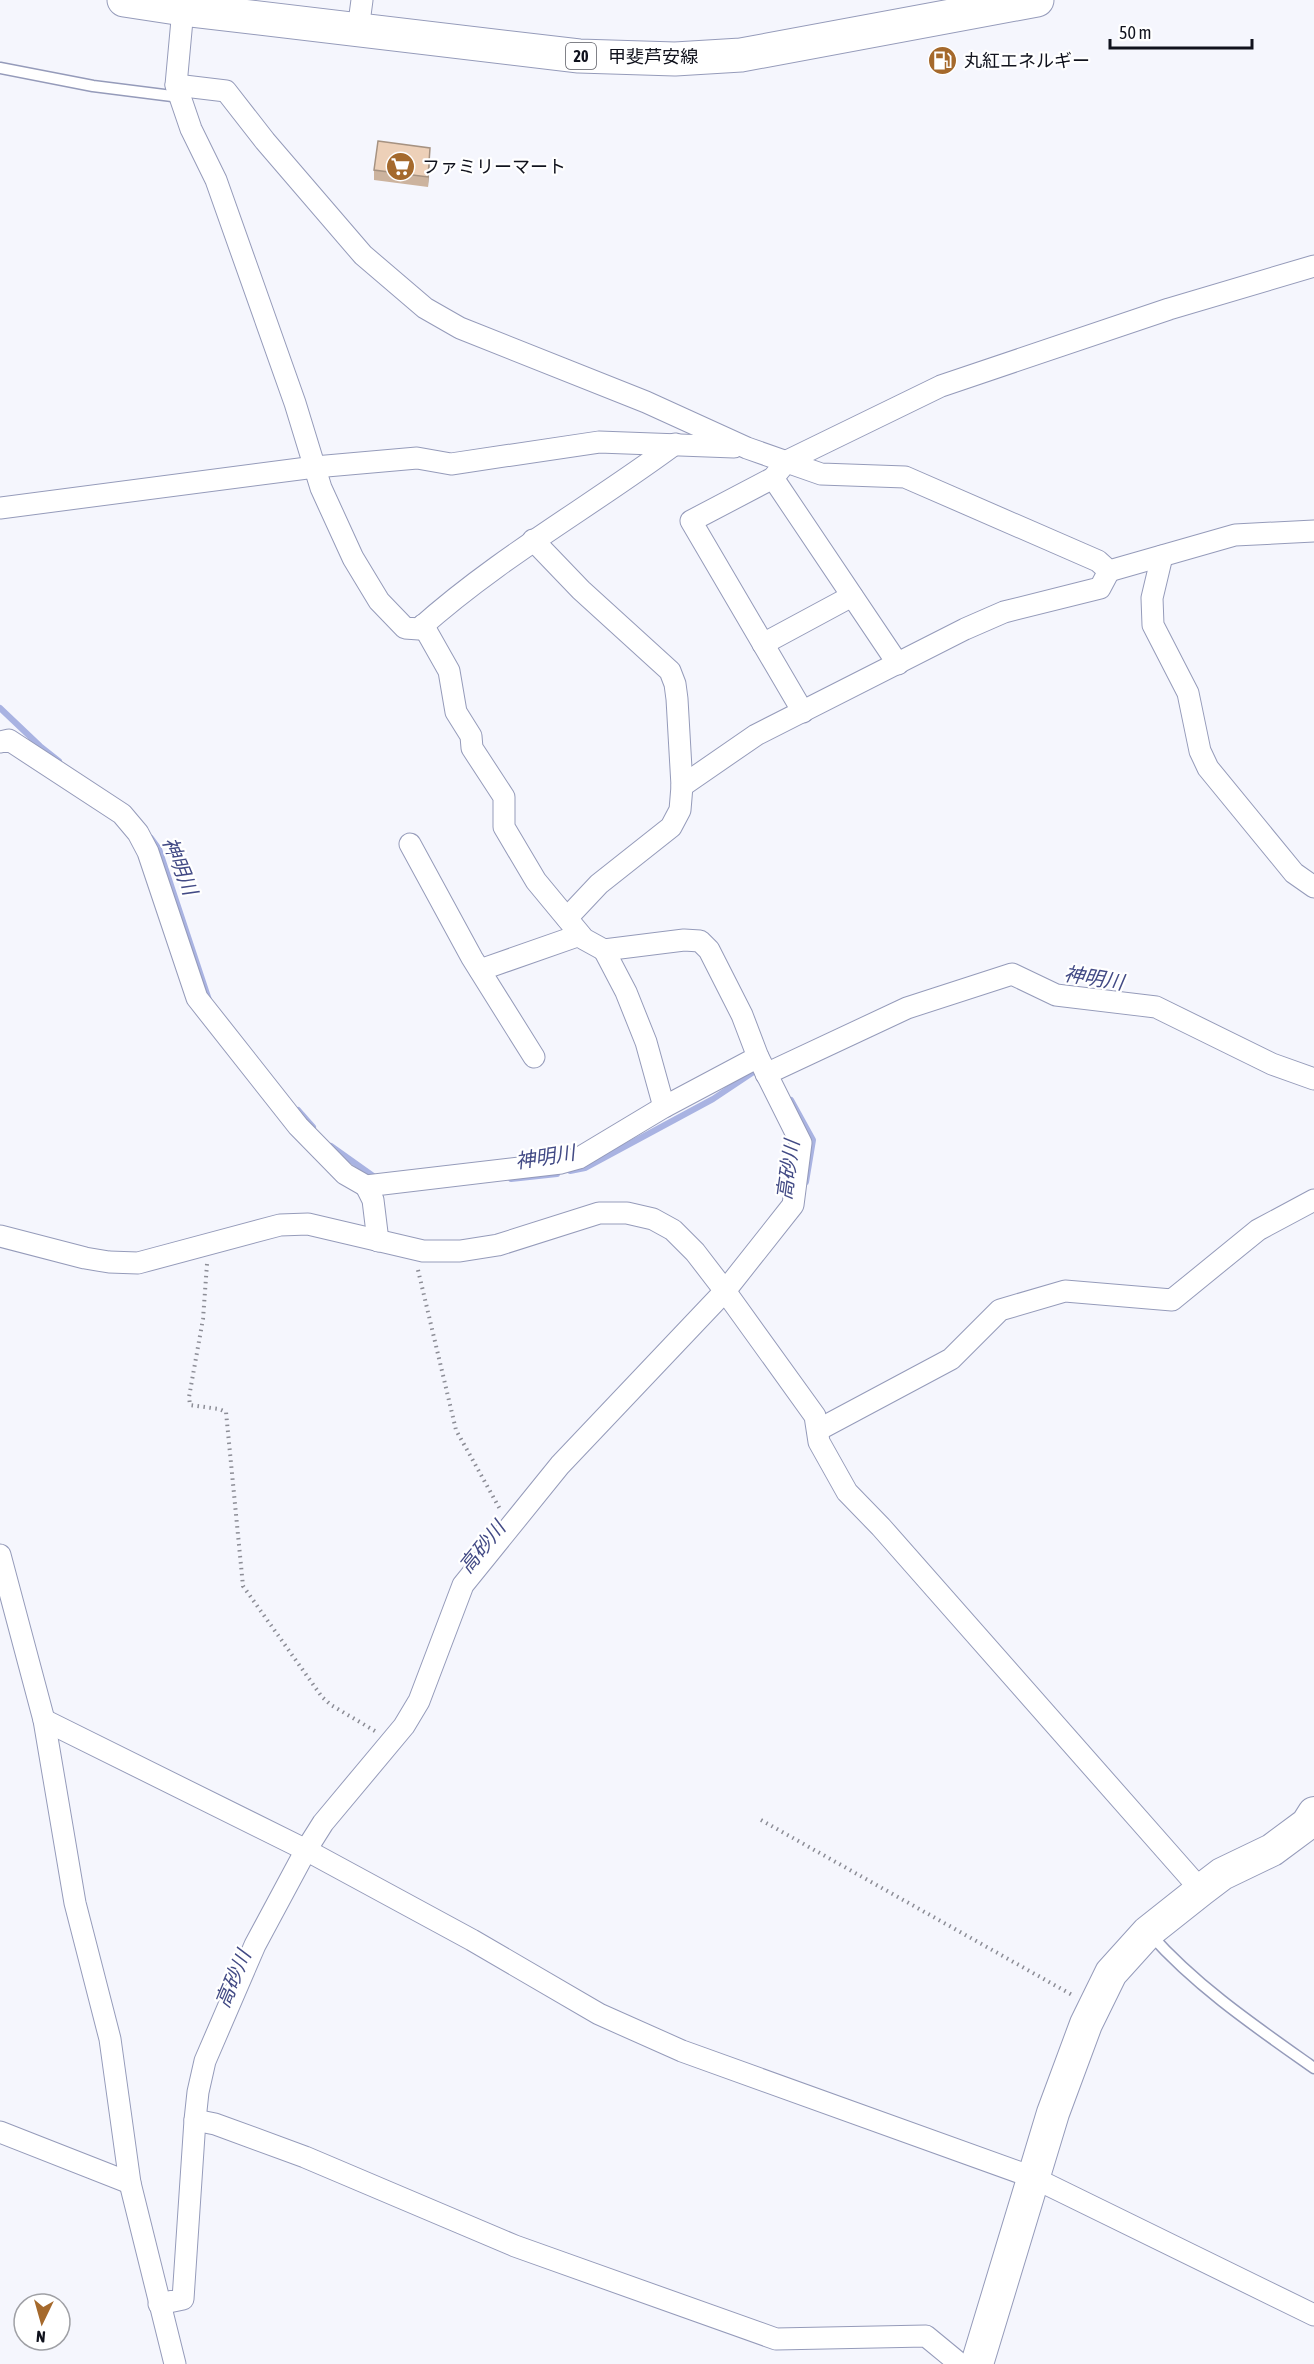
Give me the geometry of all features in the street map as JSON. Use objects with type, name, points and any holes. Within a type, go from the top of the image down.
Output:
[{"type":"main road","name":"甲斐芦安線","points":[[124,0],[175,6],[360,15],[579,56],[686,58],[741,55],[1037,0]]},
{"type":"street","points":[[175,6],[178,91],[191,129],[216,180],[295,403],[321,488],[353,558],[379,601],[405,628],[419,629],[464,590],[533,540],[626,481],[675,444]]},
{"type":"street","points":[[178,91],[226,90],[265,141],[363,255],[425,308],[460,328],[646,402],[747,448],[820,474],[905,477],[1098,561],[1109,571]]},
{"type":"street","points":[[802,712],[691,521],[773,478],[787,461],[941,386],[1169,309],[1314,266]]},
{"type":"street","points":[[0,508],[315,467],[417,458],[451,464],[599,442],[747,448]]},
{"type":"street","points":[[773,478],[898,664]]},
{"type":"street","points":[[682,786],[756,735],[965,629],[1004,612],[1100,588],[1109,571],[1235,535],[1314,531]]},
{"type":"street","points":[[480,970],[574,926],[599,884],[671,827],[680,810],[682,786],[677,699],[670,671],[581,590],[533,540]]},
{"type":"street","points":[[1162,556],[1152,598],[1153,625],[1188,693],[1200,751],[1208,768],[1294,873],[1314,887]]},
{"type":"street","points":[[763,644],[852,596]]},
{"type":"street","points":[[423,625],[449,671],[456,712],[471,736],[472,748],[504,797],[504,827],[536,881],[584,939],[604,950],[626,992],[646,1042],[664,1107]]},
{"type":"street","points":[[0,742],[9,740],[122,814],[138,833],[148,852],[197,998],[304,1133],[345,1174],[366,1186],[373,1200],[378,1241]]},
{"type":"street","points":[[410,844],[480,970],[534,1058]]},
{"type":"street","points":[[159,2304],[183,2299],[195,2120],[205,2061],[255,1945],[306,1850],[323,1823],[391,1741],[419,1701],[463,1585],[560,1465],[725,1291],[793,1205],[801,1143],[762,1066],[742,1015],[709,950],[700,941],[684,940],[604,950]]},
{"type":"street","points":[[366,1186],[561,1163],[579,1158],[664,1107],[907,1008],[1012,974],[1056,995],[1156,1007],[1272,1064],[1314,1079]]},
{"type":"street","points":[[818,1430],[951,1359],[1000,1310],[1065,1291],[1172,1300],[1258,1230],[1314,1200]]},
{"type":"street","points":[[0,1236],[85,1258],[138,1263],[280,1225],[308,1224],[413,1249],[460,1251],[498,1245],[599,1213],[627,1213],[653,1218],[674,1230],[695,1252],[815,1416],[819,1442],[847,1491],[1201,1890]]},
{"type":"street","points":[[0,1555],[44,1720],[75,1903],[110,2039],[130,2183],[174,2364]]},
{"type":"street","points":[[44,1720],[306,1850],[472,1940],[566,1996],[626,2028],[682,2051],[1032,2177],[1314,2315]]},
{"type":"street","points":[[977,2364],[1053,2113],[1093,2006],[1111,1973],[1148,1932],[1201,1890],[1222,1874],[1272,1850],[1307,1824],[1314,1813]]},
{"type":"street","points":[[195,2120],[215,2124],[305,2157],[515,2246],[776,2339],[926,2336],[960,2364]]},
{"type":"street","points":[[0,2132],[130,2183]]},
{"type":"lane","points":[[0,69],[93,86],[178,91]]},
{"type":"lane","points":[[1148,1932],[1173,1960],[1220,2000],[1314,2068]]},
{"type":"path","points":[[208,1245],[203,1319],[189,1397],[190,1405],[226,1412],[243,1586],[322,1697],[331,1705],[391,1741]]},
{"type":"path","points":[[413,1249],[456,1430],[510,1527]]},
{"type":"path","points":[[761,1820],[1093,2006]]},
{"type":"building","points":[[378,141],[430,148],[428,177],[374,170]]},
{"type":"waterway","name":"神明川","points":[[0,708],[59,761]]},
{"type":"waterway","name":"神明川","points":[[151,838],[159,849],[210,1003]]},
{"type":"waterway","name":"神明川","points":[[570,1171],[585,1168],[713,1099],[761,1067]]},
{"type":"waterway","name":"高砂川","points":[[791,1100],[813,1140],[806,1182]]},
{"type":"waterway","name":"神明川","points":[[298,1110],[313,1127]]},
{"type":"waterway","name":"神明川","points":[[331,1146],[376,1178]]},
{"type":"waterway","name":"神明川","points":[[511,1179],[557,1174]]},
{"type":"place","name":"丸紅エネルギー","points":[[943,61]]},
{"type":"place","name":"ファミリーマート","points":[[401,167]]}]
